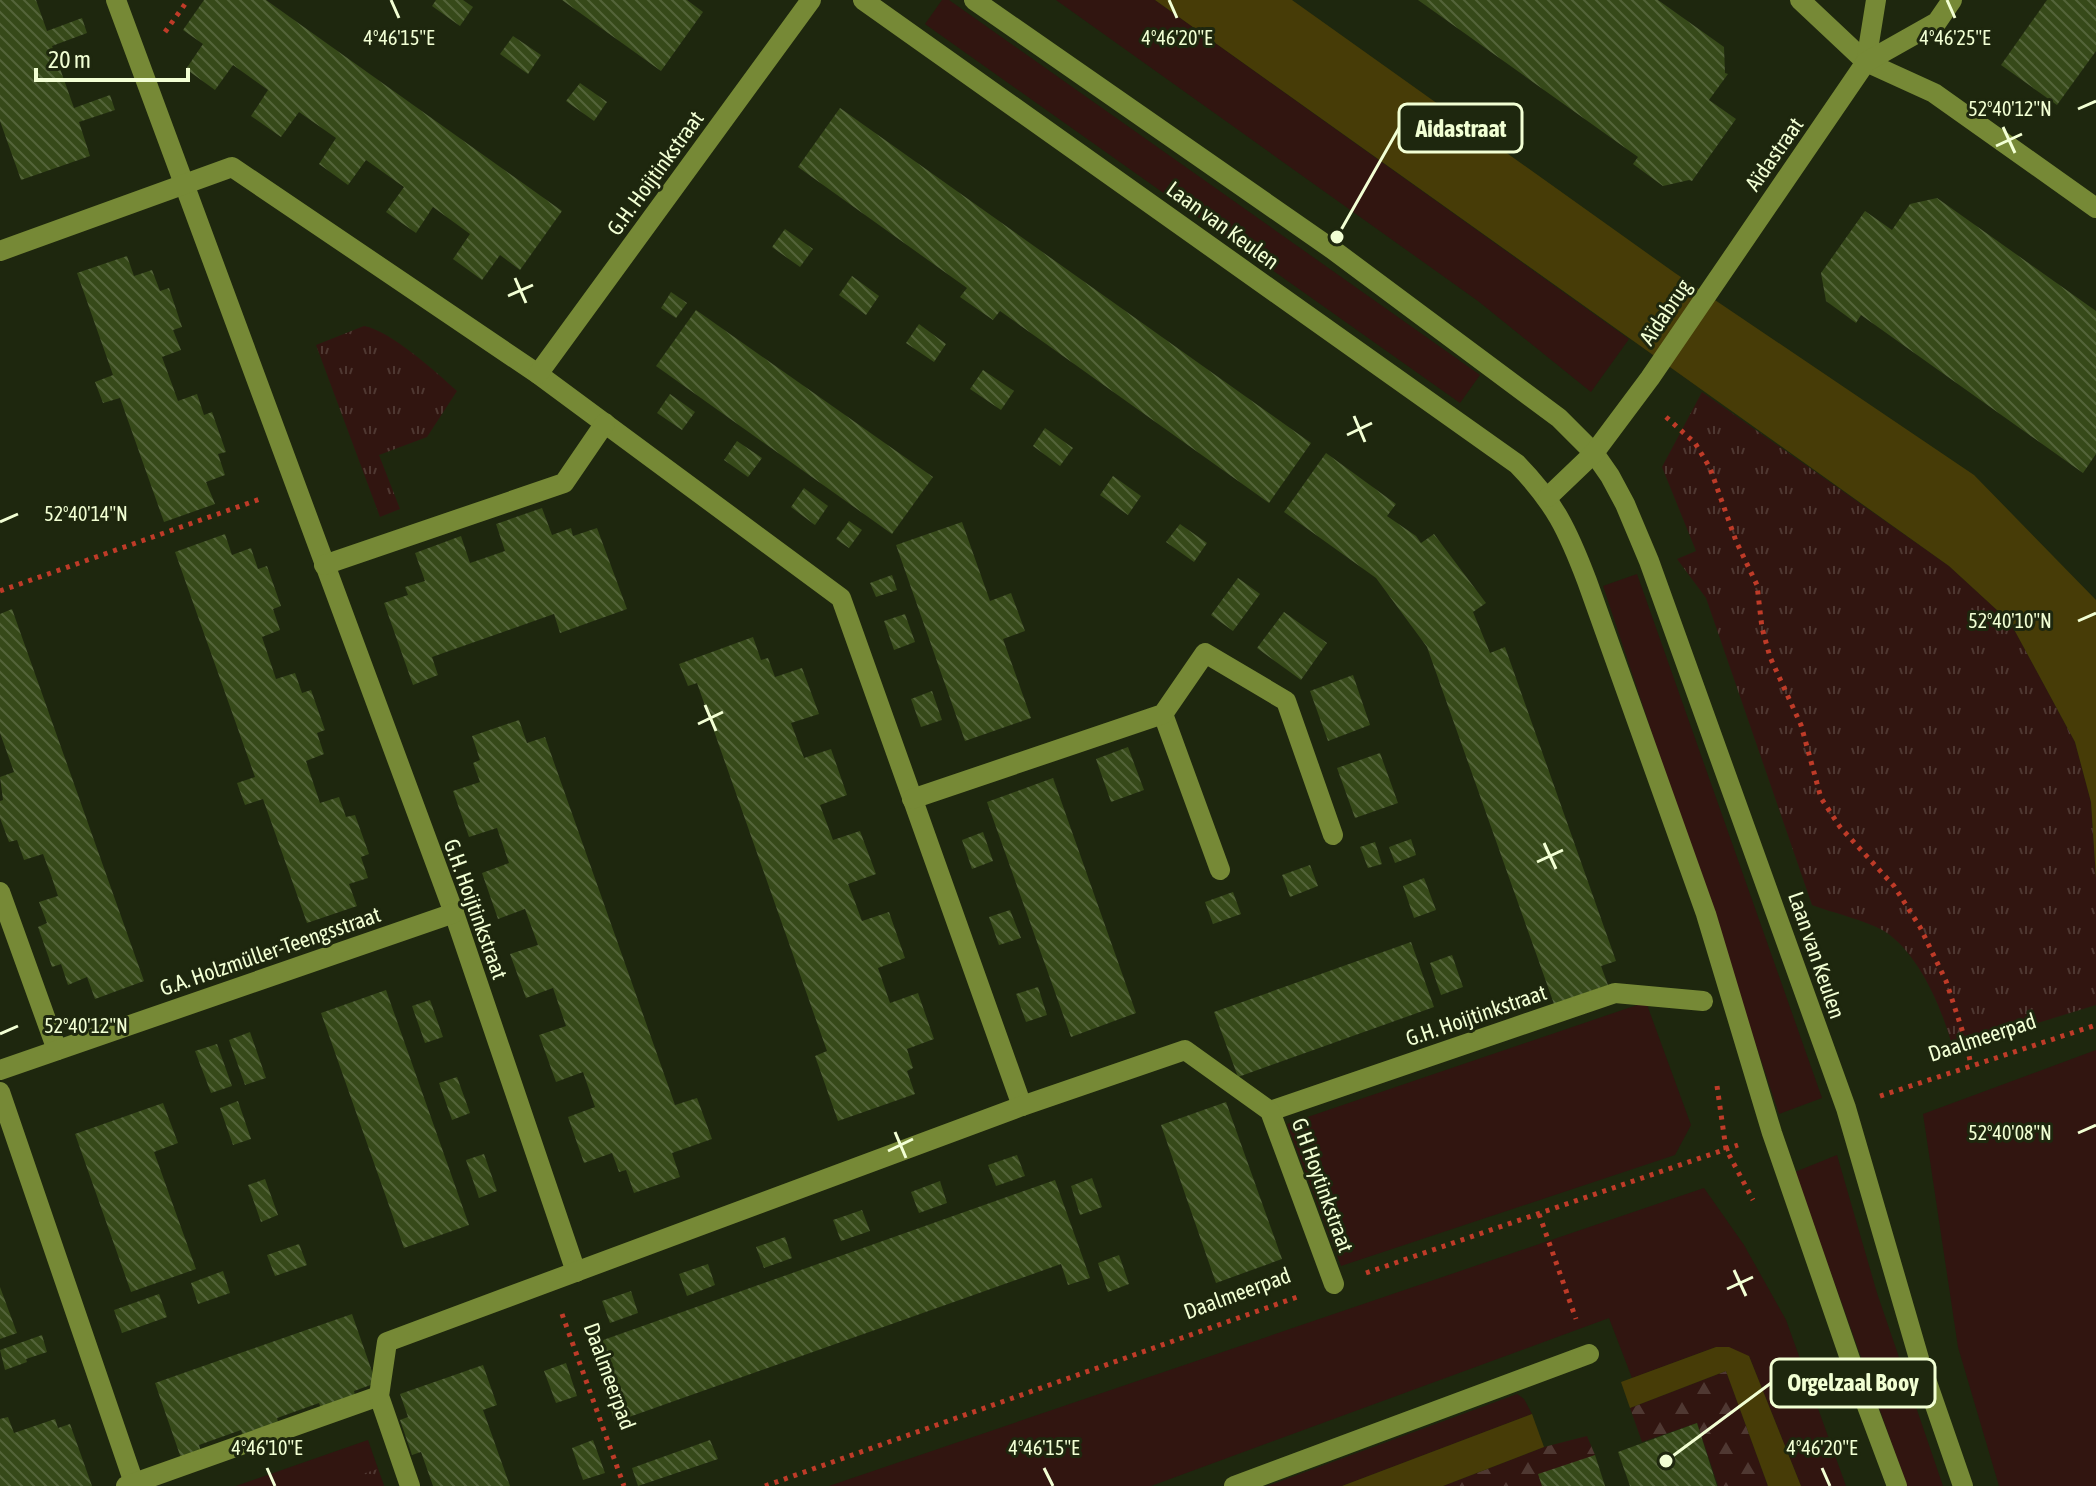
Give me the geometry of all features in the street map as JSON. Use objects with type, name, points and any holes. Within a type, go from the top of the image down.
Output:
[{"type":"street","name":"G.H. Hoijtinkstraat","points":[[116,0],[454,913],[576,1272]]},
{"type":"street","name":"G.H. Hoijtinkstraat","points":[[538,374],[811,0]]},
{"type":"street","name":"Laan van Keulen","points":[[863,0],[1517,464],[1548,497],[1570,536],[1583,570],[1701,899],[1772,1133],[1897,1486]]},
{"type":"street","name":"Laan van Keulen","points":[[974,0],[1332,249],[1559,418],[1594,453],[1625,504],[1649,561],[1771,898],[1846,1108],[1920,1362],[1963,1486]]},
{"type":"street","points":[[1800,0],[1866,62],[1934,93],[2096,208]]},
{"type":"street","name":"Aïdastraat","points":[[1721,274],[1866,62],[1876,0]]},
{"type":"street","name":"Aïdastraat","points":[[1866,62],[1937,22],[1952,0]]},
{"type":"street","points":[[0,251],[232,167],[538,374],[841,598],[1022,1106],[387,1342],[379,1396],[410,1486]]},
{"type":"street","name":"Aïdabrug","points":[[1644,386],[1721,274]]},
{"type":"street","points":[[1548,497],[1594,453],[1644,386]]},
{"type":"street","points":[[324,565],[564,483],[605,423]]},
{"type":"street","points":[[912,799],[1163,714],[1205,653],[1286,701],[1333,835]]},
{"type":"street","points":[[1163,714],[1220,870]]},
{"type":"street","points":[[0,892],[57,1050]]},
{"type":"street","name":"G.A. Holzmüller-Teengsstraat","points":[[0,1070],[454,913]]},
{"type":"street","name":"G.H. Hoijtinkstraat","points":[[1270,1111],[1615,993],[1703,1001]]},
{"type":"street","name":"G H Hoytinkstraat","points":[[1022,1106],[1185,1050],[1270,1111],[1334,1284]]},
{"type":"street","points":[[0,1092],[130,1485],[379,1396]]},
{"type":"street","points":[[1234,1486],[1589,1354]]},
{"type":"path","points":[[1644,386],[1695,443],[1710,468],[1736,541],[1757,585],[1762,628],[1770,657],[1801,725],[1821,798],[1840,827],[1894,886],[1920,927],[1946,981],[1971,1066]]},
{"type":"path","points":[[0,591],[295,487]]},
{"type":"path","name":"Daalmeerpad","points":[[1883,1095],[2096,1025]]},
{"type":"path","name":"Daalmeerpad","points":[[765,1486],[1726,1149]]},
{"type":"path","points":[[1539,1214],[1589,1354]]},
{"type":"path","name":"Daalmeerpad","points":[[550,1282],[624,1486]]},
{"type":"green space","points":[[942,0],[949,0],[1480,375],[1460,403],[925,24]]},
{"type":"green space","points":[[1056,0],[1155,0],[1629,339],[1591,392],[1478,301]]},
{"type":"green space","points":[[364,326],[400,344],[457,391],[427,437],[379,455],[400,509],[380,517],[316,345]]},
{"type":"green space","points":[[1702,392],[1949,566],[2010,622],[2075,742],[2091,802],[2096,878],[2096,1005],[1953,1049],[1928,984],[1897,941],[1876,927],[1812,905],[1706,598],[1677,559],[1696,551],[1662,467]]},
{"type":"green space","points":[[1637,574],[1822,1098],[1779,1114],[1603,586]]},
{"type":"green space","points":[[1646,1002],[1691,1125],[1675,1155],[1341,1266],[1287,1124]]},
{"type":"green space","points":[[2096,1050],[2096,1486],[1999,1486],[1958,1347],[1923,1114]]},
{"type":"green space","points":[[1837,1155],[1877,1293],[1943,1486],[1907,1486],[1795,1172]]},
{"type":"green space","points":[[1704,1188],[1744,1245],[1786,1320],[1846,1486],[1801,1486],[1749,1356],[1716,1347],[1632,1378],[1609,1318],[1151,1486],[829,1486]]},
{"type":"green space","points":[[1726,1371],[1768,1486],[1718,1486],[1697,1423],[1642,1442],[1630,1408]]},
{"type":"green space","points":[[1517,1394],[1524,1399],[1532,1414],[1342,1486],[1267,1486]]},
{"type":"green space","points":[[1587,1436],[1595,1455],[1542,1486],[1443,1486],[1544,1447]]},
{"type":"green space","points":[[368,1440],[384,1486],[236,1486]]},
{"type":"green space","points":[[378,1469],[384,1486],[323,1486]]},
{"type":"shaded area","points":[[1155,0],[1292,0],[1675,273],[1974,475],[2096,600],[2096,878],[2091,802],[2075,742],[2010,622],[1949,566]]},
{"type":"shaded area","points":[[1716,1347],[1729,1347],[1749,1356],[1801,1486],[1768,1486],[1726,1371],[1630,1408],[1621,1382]]},
{"type":"shaded area","points":[[1532,1414],[1544,1447],[1443,1486],[1342,1486]]},
{"type":"building","points":[[0,0],[36,0],[47,31],[82,18],[87,33],[52,46],[74,108],[110,95],[115,110],[79,122],[90,156],[21,180],[0,121]]},
{"type":"building","points":[[204,0],[266,0],[562,211],[520,270],[500,255],[482,280],[453,259],[470,234],[433,207],[416,233],[386,212],[404,187],[366,160],[348,185],[319,164],[336,138],[299,112],[281,137],[251,116],[268,90],[233,65],[215,90],[186,69],[203,44],[183,30]]},
{"type":"building","points":[[436,0],[463,0],[473,7],[460,26],[432,6]]},
{"type":"building","points":[[562,0],[687,0],[703,12],[661,71]]},
{"type":"building","points":[[1418,0],[1658,0],[1724,47],[1725,73],[1728,74],[1709,100],[1736,119],[1692,181],[1663,186],[1633,164],[1638,157]]},
{"type":"building","points":[[2047,0],[2096,0],[2096,51],[2057,105],[2001,65]]},
{"type":"building","points":[[513,36],[541,55],[528,74],[500,54]]},
{"type":"building","points":[[580,83],[607,102],[594,121],[566,101]]},
{"type":"building","points":[[840,108],[1311,443],[1269,503],[1000,311],[993,320],[960,297],[967,288],[798,167]]},
{"type":"building","points":[[1937,198],[2096,311],[2096,454],[2083,473],[1861,315],[1856,323],[1826,301],[1821,273],[1865,211],[1892,230],[1910,204]]},
{"type":"building","points":[[785,229],[813,249],[800,267],[772,247]]},
{"type":"building","points":[[127,256],[134,276],[152,270],[160,291],[169,288],[182,327],[173,330],[181,350],[162,357],[178,401],[197,394],[204,415],[212,412],[226,452],[218,454],[225,475],[206,482],[215,504],[164,522],[120,398],[103,403],[95,382],[113,375],[77,273]]},
{"type":"building","points":[[852,276],[879,296],[866,315],[839,295]]},
{"type":"building","points":[[671,292],[687,303],[676,318],[661,308]]},
{"type":"building","points":[[696,310],[933,477],[892,534],[656,366]]},
{"type":"building","points":[[919,324],[946,344],[934,362],[906,343]]},
{"type":"building","points":[[983,370],[1014,391],[1001,410],[970,389]]},
{"type":"building","points":[[670,394],[695,412],[682,430],[657,413]]},
{"type":"building","points":[[1045,428],[1073,448],[1060,466],[1033,446]]},
{"type":"building","points":[[737,441],[762,458],[748,477],[724,460]]},
{"type":"building","points":[[1326,453],[1396,504],[1387,516],[1421,543],[1434,534],[1486,603],[1473,612],[1490,653],[1505,647],[1616,961],[1601,966],[1608,985],[1554,1004],[1427,647],[1376,578],[1284,512]]},
{"type":"building","points":[[1113,476],[1141,496],[1128,515],[1100,495]]},
{"type":"building","points":[[804,488],[828,506],[815,525],[791,507]]},
{"type":"building","points":[[542,508],[552,535],[571,528],[573,536],[597,528],[627,609],[560,633],[554,614],[432,657],[438,675],[413,685],[384,603],[408,595],[405,587],[425,581],[415,553],[461,536],[470,563],[505,551],[496,524]]},
{"type":"building","points":[[849,521],[862,530],[849,548],[836,539]]},
{"type":"building","points":[[962,522],[990,601],[1011,593],[1025,631],[1003,639],[1031,718],[965,741],[896,545]]},
{"type":"building","points":[[1180,524],[1207,543],[1194,562],[1166,542]]},
{"type":"building","points":[[225,534],[232,555],[251,548],[258,569],[267,566],[281,606],[273,609],[280,630],[262,637],[276,679],[295,673],[302,693],[311,690],[325,730],[317,733],[324,754],[306,761],[320,803],[339,797],[346,817],[355,815],[369,854],[361,857],[368,878],[349,884],[357,906],[307,923],[263,799],[245,805],[237,783],[255,777],[175,552]]},
{"type":"building","points":[[892,575],[897,590],[876,597],[870,583]]},
{"type":"building","points":[[1238,578],[1260,594],[1233,631],[1211,615]]},
{"type":"building","points":[[12,609],[144,981],[95,999],[87,977],[68,985],[61,964],[52,967],[38,927],[47,923],[39,902],[58,896],[51,875],[43,854],[24,860],[17,840],[9,842],[0,818],[0,801],[3,800],[0,777],[14,772],[0,733],[0,614]]},
{"type":"building","points":[[1284,612],[1327,643],[1301,680],[1257,648]]},
{"type":"building","points":[[905,614],[915,642],[894,650],[884,621]]},
{"type":"building","points":[[753,637],[761,660],[768,658],[775,677],[802,668],[819,714],[791,723],[804,758],[831,749],[847,795],[820,805],[833,840],[860,831],[876,874],[848,884],[862,921],[889,912],[905,958],[878,968],[890,1003],[918,993],[934,1039],[907,1049],[913,1068],[907,1071],[915,1094],[838,1121],[815,1056],[827,1051],[697,683],[688,686],[679,664]]},
{"type":"building","points":[[1353,675],[1370,725],[1328,741],[1310,691]]},
{"type":"building","points":[[932,691],[942,720],[921,727],[911,699]]},
{"type":"building","points":[[519,720],[527,743],[545,737],[675,1105],[697,1098],[712,1139],[672,1153],[680,1177],[634,1193],[626,1170],[619,1172],[612,1153],[584,1163],[568,1117],[595,1107],[583,1072],[556,1082],[539,1035],[566,1026],[553,988],[526,998],[510,954],[538,945],[525,909],[498,919],[482,873],[509,863],[497,828],[469,837],[453,791],[480,782],[473,763],[480,760],[472,736]]},
{"type":"building","points":[[1128,747],[1144,790],[1111,802],[1096,759]]},
{"type":"building","points":[[1380,753],[1398,803],[1355,818],[1337,768]]},
{"type":"building","points":[[1053,778],[1136,1013],[1071,1037],[987,802]]},
{"type":"building","points":[[983,832],[993,861],[972,869],[962,840]]},
{"type":"building","points":[[1411,839],[1416,855],[1395,863],[1389,847]]},
{"type":"building","points":[[1375,842],[1382,864],[1368,868],[1360,847]]},
{"type":"building","points":[[1310,865],[1318,886],[1290,897],[1282,875]]},
{"type":"building","points":[[1424,878],[1436,910],[1414,918],[1403,886]]},
{"type":"building","points":[[1233,892],[1241,914],[1213,924],[1205,902]]},
{"type":"building","points":[[1010,910],[1021,938],[999,945],[989,917]]},
{"type":"building","points":[[1411,942],[1434,1007],[1238,1077],[1214,1012]]},
{"type":"building","points":[[1452,955],[1463,987],[1441,995],[1430,963]]},
{"type":"building","points":[[1038,987],[1047,1015],[1026,1022],[1016,994]]},
{"type":"building","points":[[386,990],[469,1225],[404,1248],[321,1013]]},
{"type":"building","points":[[430,1000],[443,1037],[425,1043],[412,1006]]},
{"type":"building","points":[[250,1032],[266,1078],[245,1085],[229,1040]]},
{"type":"building","points":[[217,1044],[232,1086],[211,1093],[195,1051]]},
{"type":"building","points":[[457,1077],[470,1113],[452,1120],[439,1083]]},
{"type":"building","points":[[238,1101],[251,1139],[233,1145],[220,1108]]},
{"type":"building","points":[[1226,1102],[1282,1259],[1216,1283],[1161,1125]]},
{"type":"building","points":[[163,1103],[178,1143],[154,1152],[196,1269],[131,1292],[75,1134]]},
{"type":"building","points":[[484,1154],[497,1191],[479,1198],[466,1160]]},
{"type":"building","points":[[1017,1155],[1025,1176],[996,1186],[988,1165]]},
{"type":"building","points":[[1092,1178],[1102,1207],[1080,1215],[1071,1186]]},
{"type":"building","points":[[265,1179],[278,1215],[261,1222],[248,1185]]},
{"type":"building","points":[[1055,1180],[1090,1278],[1068,1285],[1061,1264],[615,1422],[589,1345]]},
{"type":"building","points":[[940,1181],[947,1203],[919,1213],[911,1192]]},
{"type":"building","points":[[862,1210],[870,1231],[841,1241],[833,1220]]},
{"type":"building","points":[[785,1237],[792,1258],[764,1268],[756,1247]]},
{"type":"building","points":[[299,1244],[307,1265],[275,1276],[267,1255]]},
{"type":"building","points":[[1119,1255],[1129,1284],[1108,1292],[1098,1263]]},
{"type":"building","points":[[708,1264],[715,1285],[687,1296],[679,1274]]},
{"type":"building","points":[[223,1271],[230,1293],[198,1304],[191,1283]]},
{"type":"building","points":[[0,1287],[17,1333],[0,1339]]},
{"type":"building","points":[[631,1291],[638,1313],[610,1323],[602,1301]]},
{"type":"building","points":[[159,1294],[167,1317],[122,1333],[114,1310]]},
{"type":"building","points":[[352,1314],[376,1383],[354,1391],[356,1399],[322,1411],[319,1403],[277,1418],[279,1426],[244,1439],[241,1430],[199,1445],[202,1454],[182,1461],[155,1383]]},
{"type":"building","points":[[42,1335],[47,1352],[5,1370],[0,1350]]},
{"type":"building","points":[[566,1363],[577,1396],[556,1403],[544,1371]]},
{"type":"building","points":[[483,1365],[497,1405],[483,1410],[510,1486],[433,1486],[421,1452],[412,1455],[400,1420],[408,1417],[400,1394]]},
{"type":"building","points":[[8,1417],[14,1433],[55,1419],[58,1428],[70,1424],[92,1486],[0,1486],[0,1419]]},
{"type":"building","points":[[1697,1423],[1717,1486],[1630,1486],[1618,1452]]},
{"type":"building","points":[[593,1440],[605,1473],[583,1480],[572,1448]]},
{"type":"building","points":[[710,1440],[718,1459],[638,1486],[632,1468]]},
{"type":"building","points":[[1595,1455],[1605,1486],[1542,1486],[1538,1474]]},
{"type":"place","name":"Aidastraat","points":[[1337,237]]},
{"type":"place","name":"Orgelzaal Booy","points":[[1666,1461]]}]
